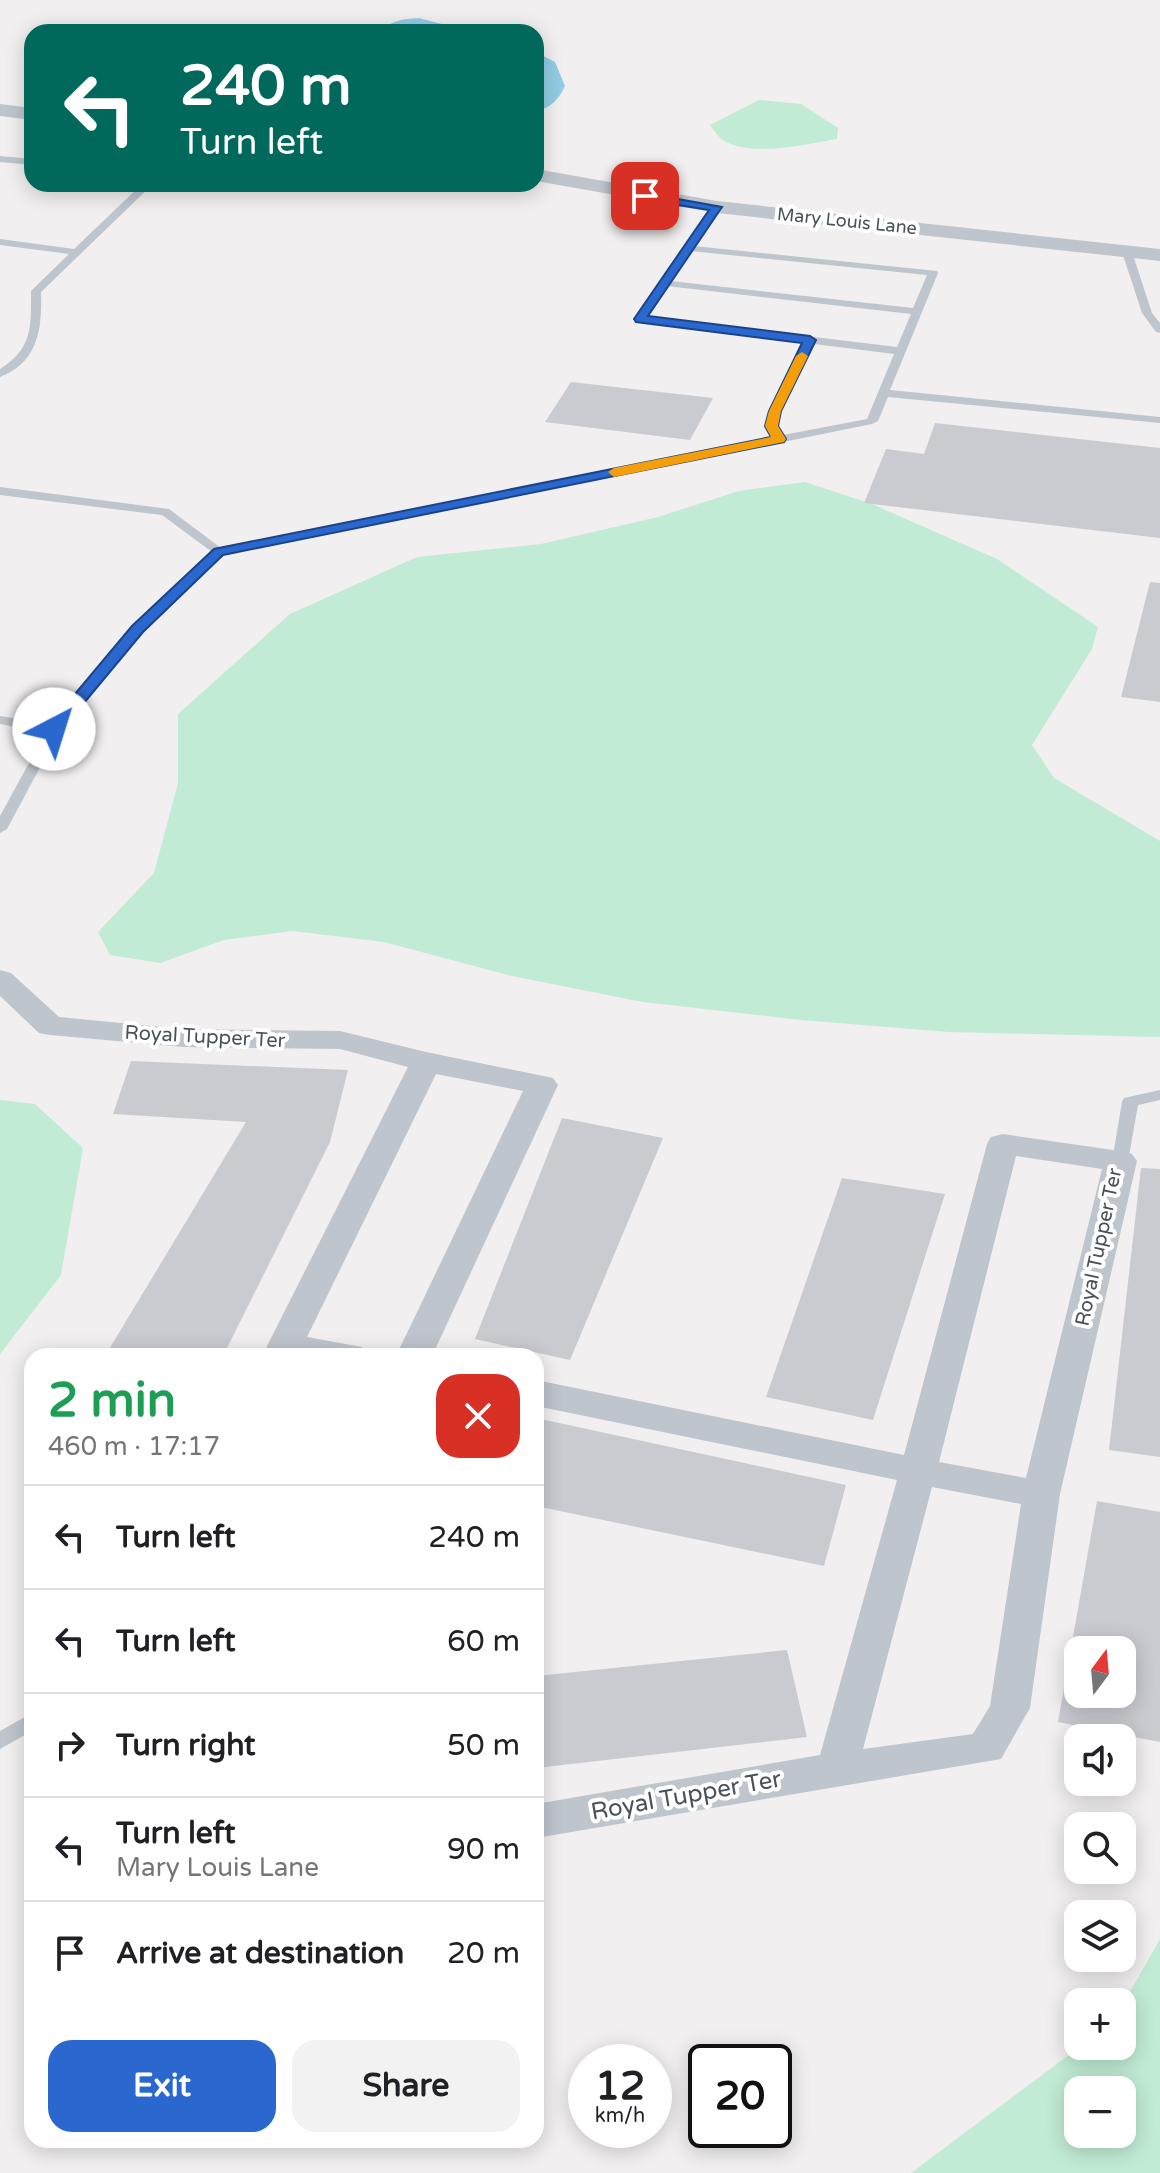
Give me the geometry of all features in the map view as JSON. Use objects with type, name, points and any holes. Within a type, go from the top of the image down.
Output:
[{"type":"street","points":[[0,110],[24,113]]},
{"type":"street","name":"Mary Louis Lane","points":[[544,176],[717,207],[1160,255]]},
{"type":"street","name":"Royal Tupper Ter","points":[[0,979],[50,1026],[183,1038],[340,1040],[426,1062],[542,1085],[418,1348]]},
{"type":"street","points":[[284,1348],[426,1062]]},
{"type":"street","name":"Royal Tupper Ter","points":[[544,1820],[837,1769],[986,1748],[1010,1708],[1041,1494],[1120,1161],[1003,1144],[837,1769]]},
{"type":"street","points":[[544,1395],[1041,1494]]},
{"type":"lane","points":[[0,159],[24,161]]},
{"type":"lane","points":[[0,374],[32,348],[36,335],[36,291],[140,192]]},
{"type":"lane","points":[[717,207],[640,319],[900,351]]},
{"type":"lane","points":[[0,242],[77,252]]},
{"type":"lane","points":[[0,829],[54,729],[137,629],[219,552],[872,421],[933,273],[687,248]]},
{"type":"lane","points":[[1127,252],[1147,313],[1160,330]]},
{"type":"lane","points":[[664,283],[917,312]]},
{"type":"lane","points":[[779,439],[771,426],[775,411],[810,340]]},
{"type":"lane","points":[[883,393],[1160,420]]},
{"type":"lane","points":[[0,491],[165,512],[219,552]]},
{"type":"lane","points":[[0,720],[54,729]]},
{"type":"lane","points":[[1120,1161],[1130,1102],[1160,1095]]},
{"type":"lane","points":[[0,1741],[24,1726]]},
{"type":"green space","points":[[759,100],[801,104],[838,128],[837,139],[779,148],[748,148],[723,140],[710,125]]},
{"type":"green space","points":[[805,482],[872,504],[997,559],[1098,627],[1092,649],[1032,745],[1054,778],[1160,841],[1160,1037],[949,1032],[801,1020],[643,1002],[512,976],[384,942],[293,931],[224,940],[160,963],[110,955],[98,932],[154,873],[178,783],[178,714],[290,614],[417,557],[541,544],[658,517],[739,491]]},
{"type":"green space","points":[[0,1100],[35,1104],[83,1148],[61,1275],[0,1354]]},
{"type":"green space","points":[[1160,1939],[1160,2173],[911,2173],[1064,2059],[1136,2060],[1136,1988],[1132,1988]]},
{"type":"water","points":[[419,18],[442,24],[391,24]]},
{"type":"water","points":[[544,56],[555,62],[565,86],[546,108]]},
{"type":"building","points":[[571,382],[713,398],[690,440],[545,422]]},
{"type":"building","points":[[935,423],[1160,448],[1160,538],[864,503],[886,449],[924,454]]},
{"type":"building","points":[[1150,582],[1160,583],[1160,702],[1121,697]]},
{"type":"building","points":[[131,1061],[348,1070],[330,1142],[227,1348],[110,1348],[246,1122],[113,1114]]},
{"type":"building","points":[[562,1118],[663,1138],[570,1360],[544,1354],[544,1348],[516,1348],[475,1339]]},
{"type":"building","points":[[1141,1168],[1160,1169],[1160,1457],[1109,1450]]},
{"type":"building","points":[[842,1178],[945,1194],[873,1420],[766,1397]]},
{"type":"building","points":[[544,1420],[846,1485],[824,1566],[544,1508]]},
{"type":"building","points":[[1097,1501],[1160,1512],[1160,1742],[1136,1737],[1136,1724],[1058,1722],[1064,1688],[1064,1708],[1136,1708],[1136,1636],[1073,1636]]},
{"type":"building","points":[[787,1650],[807,1737],[544,1767],[544,1675]]},
{"type":"slow traffic","points":[[614,472],[779,439],[771,426],[775,411],[802,356]]},
{"type":"route","points":[[54,729],[137,629],[219,552],[779,439],[771,426],[775,411],[810,340],[640,319],[717,207],[645,196]]}]
